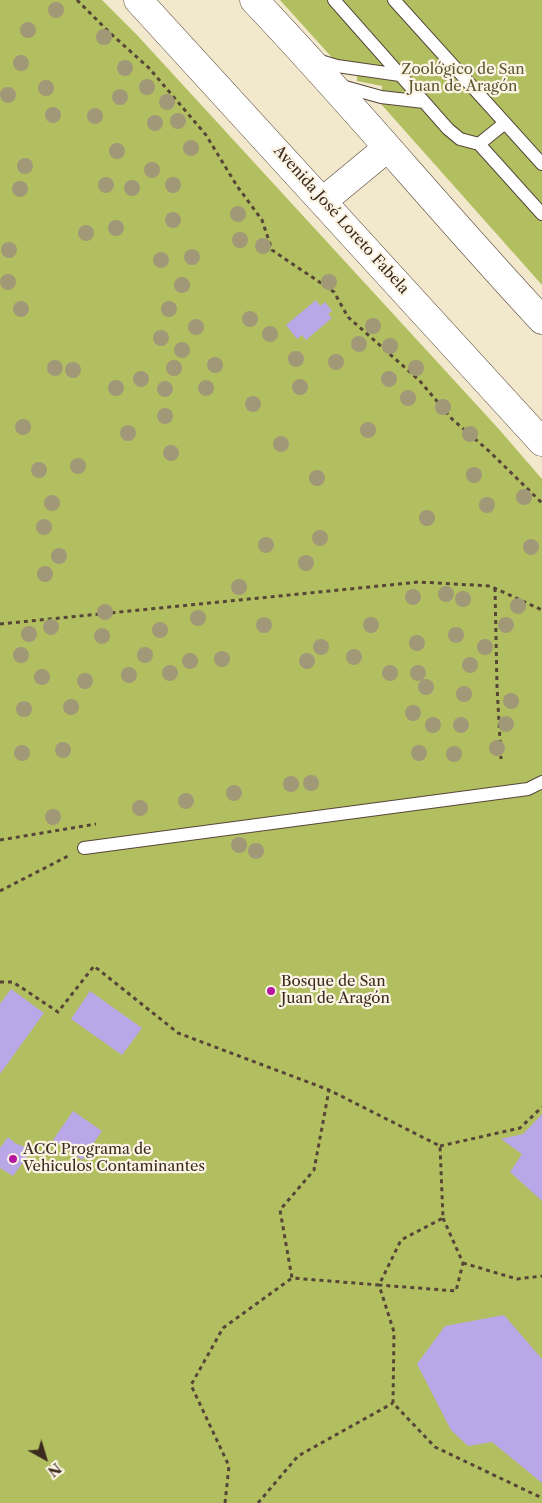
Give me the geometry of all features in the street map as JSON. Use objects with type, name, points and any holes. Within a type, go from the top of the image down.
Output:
[{"type":"main road","name":"Avenida José Loreto Fabela","points":[[138,0],[542,442]]},
{"type":"main road","points":[[254,0],[308,56],[387,148],[542,320]]},
{"type":"main road","points":[[323,201],[387,148]]},
{"type":"lane","points":[[334,0],[448,129],[460,139],[479,144],[542,214]]},
{"type":"lane","points":[[394,0],[542,164]]},
{"type":"lane","points":[[308,56],[337,66],[400,75]]},
{"type":"lane","points":[[331,84],[381,97],[424,102]]},
{"type":"lane","points":[[479,144],[505,123]]},
{"type":"lane","points":[[84,848],[528,789],[542,782]]},
{"type":"path","points":[[77,0],[149,68],[206,135],[236,186],[262,220],[272,250],[334,292],[348,317],[419,380],[452,419],[490,452],[542,503]]},
{"type":"path","points":[[0,624],[419,582],[490,586],[542,610]]},
{"type":"path","points":[[494,588],[501,759]]},
{"type":"path","points":[[0,840],[96,824]]},
{"type":"path","points":[[0,891],[84,848]]},
{"type":"path","points":[[0,982],[13,982],[58,1012],[94,966],[178,1033],[329,1090],[440,1146],[520,1128],[542,1107]]},
{"type":"path","points":[[292,1278],[280,1210],[314,1170],[329,1090]]},
{"type":"path","points":[[224,1503],[228,1466],[191,1384],[223,1328],[292,1278],[456,1291],[464,1263],[443,1218],[440,1146]]},
{"type":"path","points":[[443,1218],[401,1240],[379,1285],[394,1332],[393,1404],[435,1447],[542,1498]]},
{"type":"path","points":[[464,1263],[517,1279],[542,1276]]},
{"type":"path","points":[[258,1503],[298,1456],[393,1404]]},
{"type":"green space","name":"Bosque de San Juan de Aragón","points":[[0,0],[102,0],[137,35],[497,427],[542,479],[542,1503],[0,1503]]},
{"type":"green space","name":"Zoológico de San Juan de Aragón","points":[[280,0],[542,0],[542,285],[381,104],[382,86],[357,81],[357,64],[336,62]]},
{"type":"building","points":[[316,300],[320,306],[325,302],[332,311],[328,314],[332,318],[306,340],[302,335],[297,339],[286,325]]},
{"type":"building","points":[[11,989],[44,1013],[0,1074],[0,1004]]},
{"type":"building","points":[[90,991],[142,1028],[122,1055],[71,1019]]},
{"type":"building","points":[[73,1111],[102,1131],[82,1160],[53,1140]]},
{"type":"building","points":[[542,1114],[542,1201],[510,1172],[522,1154],[501,1139],[523,1134]]},
{"type":"building","name":"ACC Programa de Vehiculos Contaminantes","points":[[8,1137],[15,1143],[32,1150],[13,1176],[0,1168],[0,1148]]},
{"type":"building","points":[[504,1315],[542,1359],[542,1483],[492,1442],[468,1446],[451,1430],[417,1364],[445,1326]]},
{"type":"place","name":"Bosque de San Juan de Aragón","points":[[271,991]]},
{"type":"place","name":"ACC Programa de Vehiculos Contaminantes","points":[[13,1159]]}]
